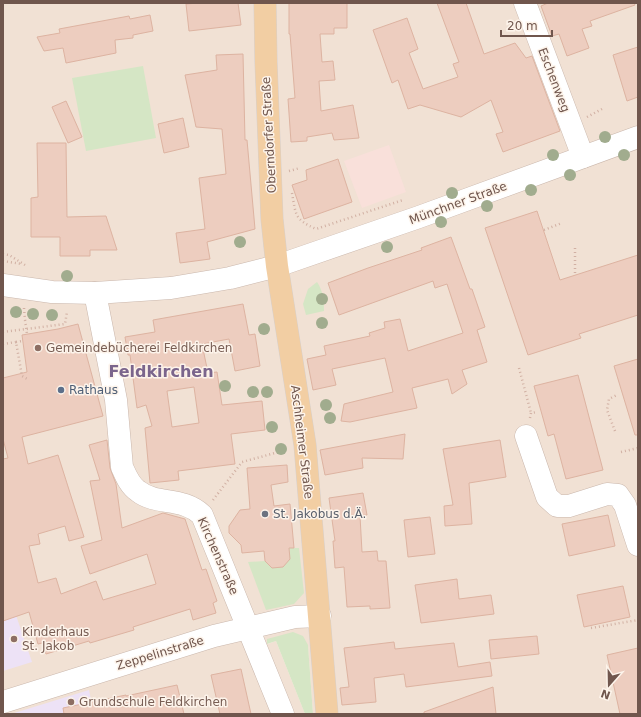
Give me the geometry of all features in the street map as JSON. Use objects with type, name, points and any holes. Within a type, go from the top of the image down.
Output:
[{"type":"main road","name":"Oberndorfer Straße","points":[[265,3],[272,220],[277,266]]},
{"type":"main road","name":"Aschheimer Straße","points":[[277,266],[305,445],[327,714]]},
{"type":"street","name":"Eschenweg","points":[[525,3],[583,157]]},
{"type":"street","name":"Münchner Straße","points":[[3,285],[52,292],[95,293],[171,288],[230,278],[277,266],[434,212],[638,137]]},
{"type":"street","name":"Kirchenstraße","points":[[95,293],[116,400],[122,468],[126,477],[137,491],[144,495],[184,504],[196,509],[202,515],[283,714]]},
{"type":"street","points":[[526,436],[547,497],[556,506],[570,506],[607,494],[618,495],[625,505],[638,546]]},
{"type":"street","name":"Zeppelinstraße","points":[[3,702],[214,636],[295,618],[320,616]]},
{"type":"path","points":[[288,172],[300,168]]},
{"type":"path","points":[[292,192],[296,213],[302,223],[316,229],[331,225]]},
{"type":"path","points":[[544,230],[562,223]]},
{"type":"path","points":[[575,248],[575,276]]},
{"type":"path","points":[[3,254],[25,265],[3,261]]},
{"type":"path","points":[[24,308],[27,334]]},
{"type":"path","points":[[3,332],[24,328],[65,324],[67,312]]},
{"type":"path","points":[[3,344],[22,341]]},
{"type":"path","points":[[16,342],[22,376],[29,380]]},
{"type":"path","points":[[519,368],[531,413]]},
{"type":"path","points":[[615,431],[607,410],[609,399],[617,395]]},
{"type":"path","points":[[202,515],[242,462],[305,445]]},
{"type":"path","points":[[621,452],[638,448]]},
{"type":"path","points":[[591,628],[638,620]]},
{"type":"shaded area","points":[[3,3],[638,3],[638,714],[313,714],[308,646],[267,639],[268,644],[276,641],[305,714],[3,714]]},
{"type":"shaded area","points":[[389,145],[406,192],[362,208],[344,161]]},
{"type":"shaded area","name":"Kinderhaus St. Jakob","points":[[7,589],[32,662],[3,671],[3,590]]},
{"type":"shaded area","name":"Grundschule Feldkirchen","points":[[89,690],[94,714],[11,714]]},
{"type":"green space","points":[[143,66],[156,138],[86,151],[72,78]]},
{"type":"green space","points":[[317,282],[322,292],[324,311],[306,315],[303,304],[308,289]]},
{"type":"green space","points":[[289,548],[299,548],[304,593],[294,604],[266,610],[248,562],[265,561],[272,568]]},
{"type":"green space","points":[[293,632],[303,636],[308,645],[313,714],[305,714],[276,641],[267,644],[267,639]]},
{"type":"building","points":[[238,3],[241,25],[189,31],[186,4]]},
{"type":"building","points":[[289,3],[347,3],[347,28],[334,28],[334,34],[320,34],[322,62],[333,61],[335,80],[319,81],[321,111],[353,105],[359,138],[334,140],[332,133],[307,137],[307,141],[291,142],[288,99],[295,98],[289,34]]},
{"type":"building","points":[[437,3],[466,3],[484,54],[515,43],[526,58],[532,56],[560,131],[503,152],[496,134],[503,132],[491,100],[461,117],[420,105],[408,109],[398,80],[392,83],[373,30],[407,18],[418,49],[409,53],[423,89],[458,77],[453,64],[459,62]]},
{"type":"building","points":[[548,3],[634,3],[635,5],[590,21],[592,26],[582,29],[589,48],[567,56],[559,34],[552,36],[541,6]]},
{"type":"building","points":[[150,15],[153,31],[133,35],[133,38],[115,40],[116,53],[66,63],[63,48],[44,51],[37,37],[60,33],[59,29],[129,16],[130,19]]},
{"type":"building","points":[[638,47],[638,97],[627,101],[613,55]]},
{"type":"building","points":[[243,54],[245,140],[247,140],[255,229],[207,242],[210,259],[180,263],[176,233],[205,229],[199,178],[226,174],[222,129],[196,127],[185,75],[217,70],[216,55]]},
{"type":"building","points":[[66,101],[82,137],[68,143],[52,107]]},
{"type":"building","points":[[183,118],[189,147],[164,153],[158,124]]},
{"type":"building","points":[[37,143],[66,143],[67,217],[106,216],[117,250],[90,250],[90,256],[60,256],[60,237],[31,237],[31,198],[38,197]]},
{"type":"building","points":[[338,159],[352,202],[304,219],[292,185],[307,180],[306,170]]},
{"type":"building","points":[[537,211],[560,280],[638,255],[638,315],[579,334],[581,338],[528,355],[485,228]]},
{"type":"building","points":[[451,237],[470,289],[472,289],[485,327],[477,330],[487,362],[462,370],[467,384],[452,394],[448,379],[412,388],[417,408],[350,422],[341,421],[344,404],[393,392],[385,358],[332,369],[336,385],[313,390],[307,359],[326,355],[324,346],[370,336],[369,333],[385,328],[384,322],[400,319],[408,351],[463,333],[447,284],[435,288],[433,281],[339,315],[328,283],[422,250],[421,248]]},
{"type":"building","points":[[243,304],[249,335],[255,334],[260,366],[235,371],[229,339],[202,344],[208,373],[217,372],[222,405],[262,401],[265,430],[231,434],[235,464],[178,471],[179,480],[150,483],[145,428],[152,426],[146,405],[137,408],[130,355],[128,355],[125,337],[155,332],[153,320]],"holes":[[[194,387],[199,423],[172,427],[167,391]]]},
{"type":"building","points":[[78,324],[103,416],[22,437],[28,464],[58,455],[84,537],[69,541],[65,526],[38,534],[40,544],[29,546],[38,583],[56,578],[61,594],[96,581],[103,600],[156,584],[147,554],[90,574],[81,546],[102,540],[90,481],[100,480],[89,445],[107,440],[110,468],[116,484],[122,528],[163,513],[185,519],[202,570],[206,569],[217,601],[213,603],[216,613],[193,620],[190,609],[133,627],[134,630],[90,643],[89,641],[46,654],[42,643],[38,644],[29,612],[3,621],[3,459],[8,458],[3,439],[3,378],[27,372],[22,335]]},
{"type":"building","points":[[638,359],[638,435],[635,435],[614,366]]},
{"type":"building","points":[[578,375],[603,470],[566,479],[554,434],[548,436],[534,386]]},
{"type":"building","points":[[405,434],[403,459],[362,458],[363,468],[325,475],[320,450]]},
{"type":"building","points":[[500,440],[506,477],[469,483],[472,524],[445,526],[444,506],[453,505],[443,449]]},
{"type":"building","name":"St. Jakobus d.Ä.","points":[[287,465],[288,482],[271,485],[274,506],[290,504],[294,548],[289,548],[290,559],[283,567],[272,568],[265,561],[264,551],[242,553],[241,545],[229,533],[229,526],[240,510],[250,509],[247,468]]},
{"type":"building","points":[[363,493],[367,515],[360,516],[362,552],[377,551],[378,561],[386,561],[390,608],[370,609],[370,606],[347,607],[344,567],[335,568],[333,541],[335,541],[329,498]]},
{"type":"building","points":[[608,515],[615,546],[569,556],[562,524]]},
{"type":"building","points":[[430,517],[435,554],[408,557],[404,520]]},
{"type":"building","points":[[457,579],[459,599],[491,595],[494,614],[421,623],[415,585]]},
{"type":"building","points":[[623,586],[630,617],[584,627],[577,595]]},
{"type":"building","points":[[537,636],[539,654],[491,659],[489,640]]},
{"type":"building","points":[[394,642],[395,649],[454,643],[458,667],[490,662],[492,676],[406,687],[404,674],[374,678],[376,702],[342,705],[340,688],[349,687],[344,648]]},
{"type":"building","points":[[638,648],[638,714],[620,714],[607,655]]},
{"type":"building","points":[[241,669],[251,714],[220,714],[211,675]]},
{"type":"building","points":[[177,685],[184,714],[64,714],[63,708]]},
{"type":"building","points":[[493,687],[496,714],[424,714],[424,712]]},
{"type":"place","name":"Gemeindebücherei Feldkirchen","points":[[38,348]]},
{"type":"place","name":"Rathaus","points":[[61,390]]},
{"type":"place","name":"St. Jakobus d.Ä.","points":[[265,514]]},
{"type":"place","name":"Kinderhaus St. Jakob","points":[[14,639]]},
{"type":"place","name":"Grundschule Feldkirchen","points":[[71,702]]},
{"type":"district","name":"Feldkirchen","points":[[161,371]]}]
